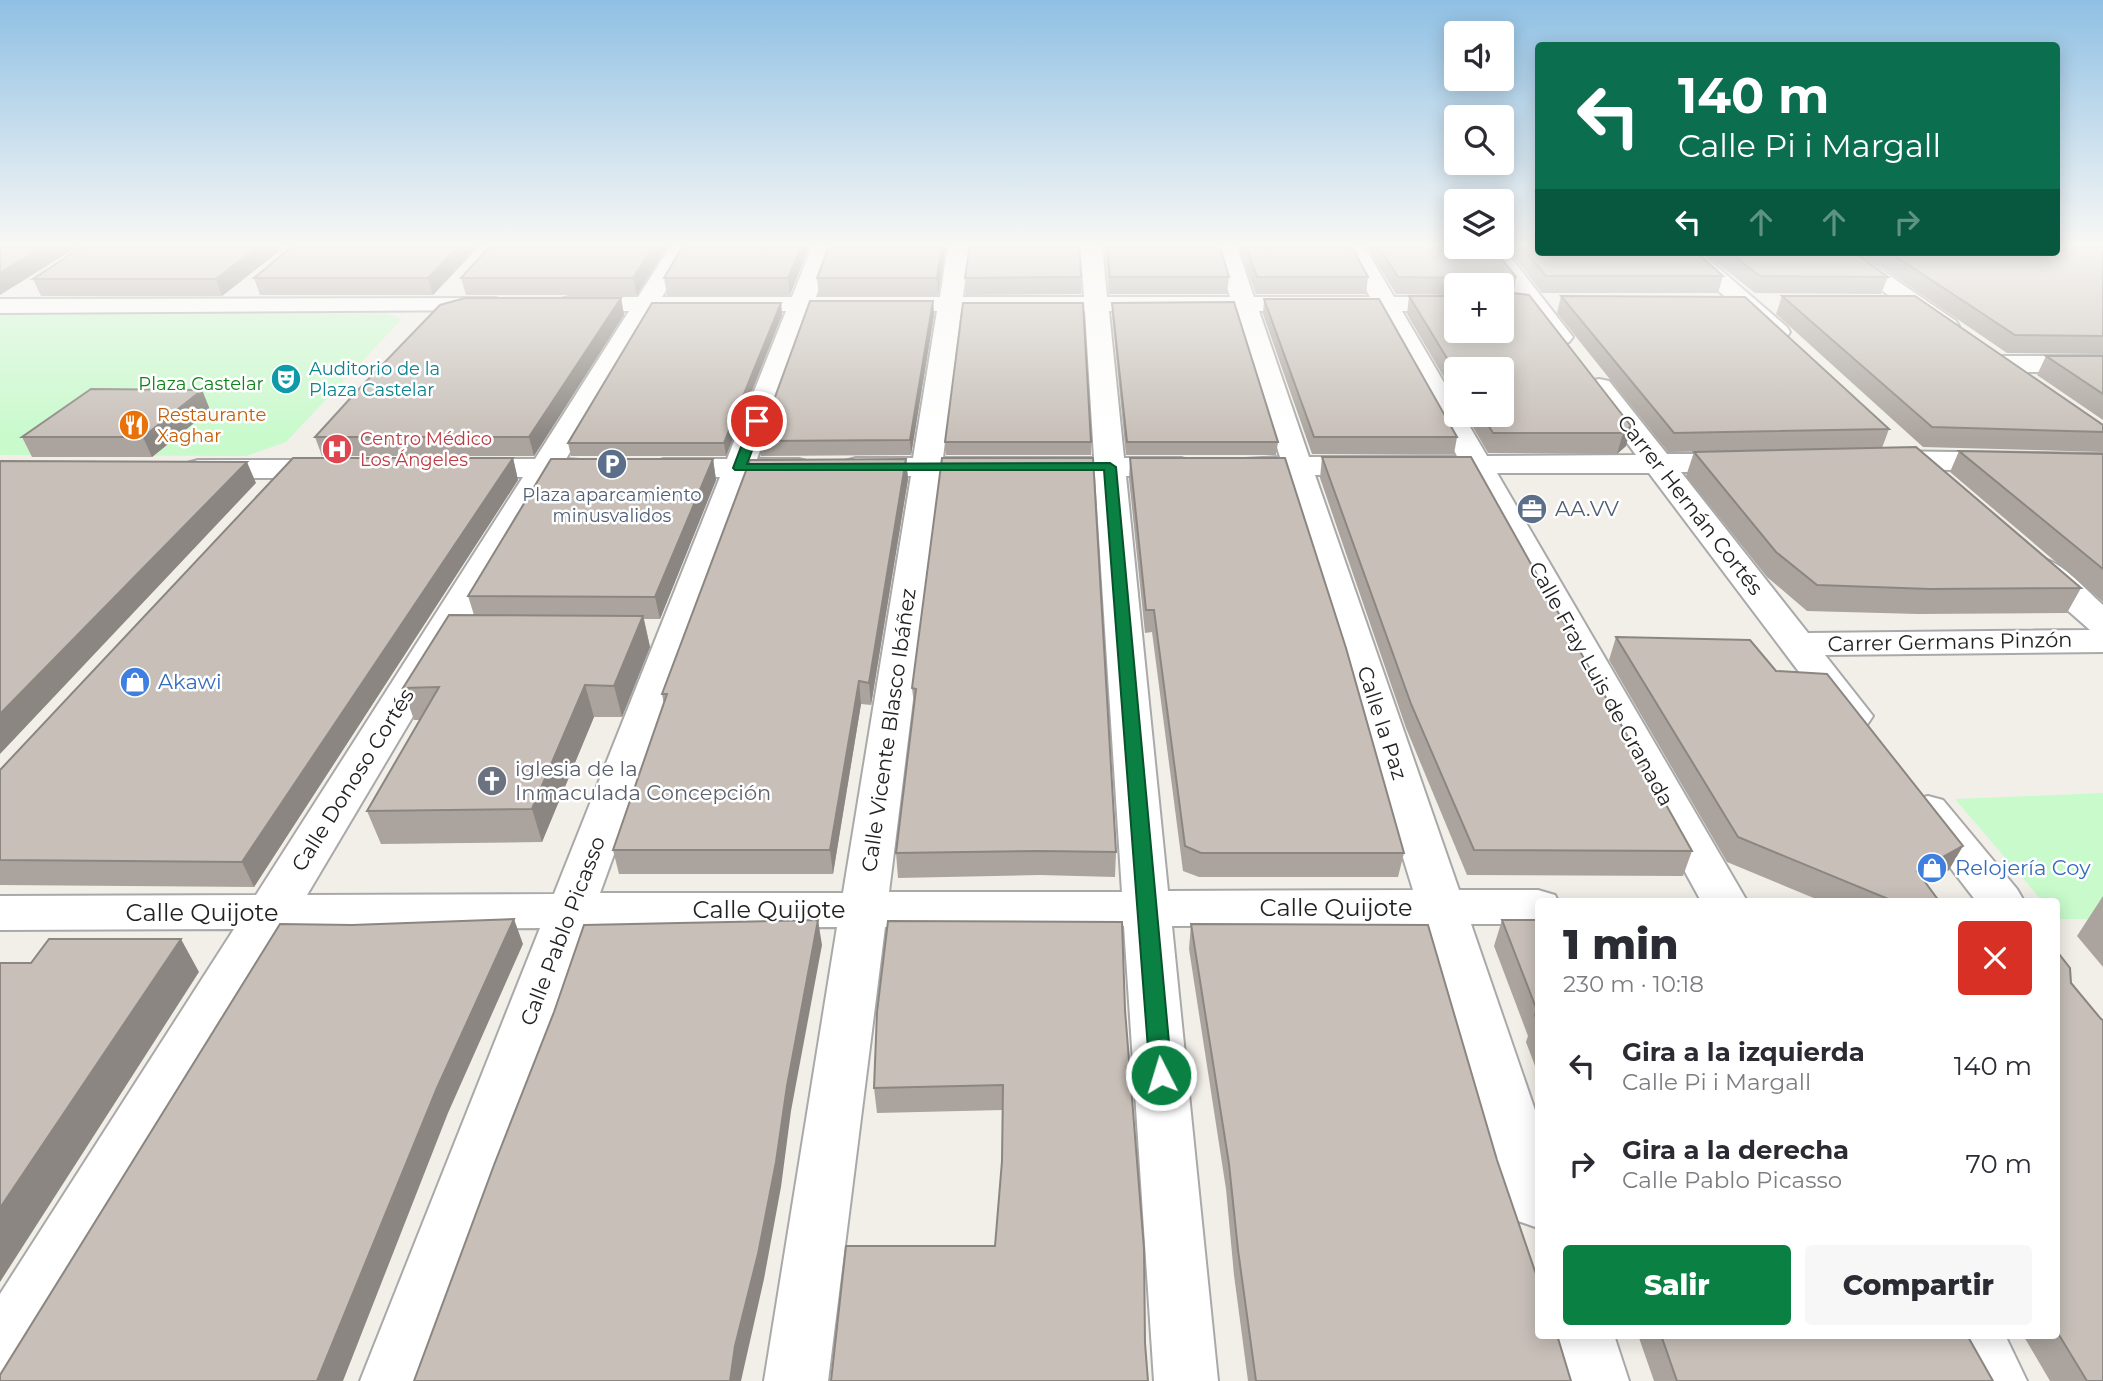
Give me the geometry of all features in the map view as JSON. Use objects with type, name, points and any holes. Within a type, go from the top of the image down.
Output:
[{"type":"street","points":[[413,336],[439,308]]},
{"type":"street","name":"Calle Donoso Cortés","points":[[0,1352],[644,308]]},
{"type":"street","name":"Calle Pablo Picasso","points":[[392,1381],[571,911],[656,633],[739,468],[800,308]]},
{"type":"street","name":"Calle Vicente Blasco Ibáñez","points":[[796,1381],[949,308]]},
{"type":"street","points":[[1096,308],[1186,1381]]},
{"type":"street","name":"Calle la Paz","points":[[1245,308],[1535,1193]]},
{"type":"street","name":"Calle Fray Luis de Granada","points":[[1387,308],[1722,898]]},
{"type":"street","name":"Carrer Hernán Cortés","points":[[1550,308],[1580,362],[1999,898]]},
{"type":"street","points":[[1753,308],[1795,348]]},
{"type":"street","points":[[1921,308],[2036,388]]},
{"type":"street","points":[[1984,351],[2103,363]]},
{"type":"street","points":[[1884,431],[1945,486]]},
{"type":"street","points":[[262,499],[313,444]]},
{"type":"street","points":[[1847,460],[2103,463]]},
{"type":"street","points":[[438,468],[1563,466],[1767,462]]},
{"type":"street","points":[[171,469],[371,468]]},
{"type":"street","points":[[2019,550],[2103,623]]},
{"type":"street","points":[[444,632],[485,632]]},
{"type":"street","name":"Carrer Germans Pinzón","points":[[1798,644],[2103,641]]},
{"type":"street","name":"Calle Quijote","points":[[0,913],[1535,907]]},
{"type":"street","points":[[1583,1339],[1597,1381]]},
{"type":"street","points":[[1972,1339],[1995,1381]]},
{"type":"green space","name":"Plaza Castelar","points":[[0,313],[387,313],[402,319],[286,442],[246,456],[0,455]]},
{"type":"green space","points":[[2103,793],[2103,919],[2060,919],[2060,898],[2039,898],[1955,799]]},
{"type":"building","points":[[437,308],[614,308],[529,437],[315,437]]},
{"type":"building","points":[[649,308],[779,308],[724,443],[568,443]]},
{"type":"building","points":[[807,308],[932,308],[910,440],[759,441]]},
{"type":"building","points":[[962,308],[1083,308],[1091,442],[945,442]]},
{"type":"building","points":[[1113,308],[1236,308],[1278,442],[1127,442]]},
{"type":"building","points":[[1267,308],[1384,308],[1444,414],[1444,427],[1451,427],[1457,437],[1314,437]]},
{"type":"building","points":[[1417,308],[1444,308],[1444,343],[1514,343],[1514,308],[1539,308],[1631,426],[1623,433],[1493,433],[1489,427],[1514,427],[1514,357],[1446,357]]},
{"type":"building","points":[[1571,308],[1757,308],[1889,429],[1674,433]]},
{"type":"building","points":[[1796,308],[1933,308],[2103,425],[2103,432],[1932,427]]},
{"type":"building","points":[[1975,308],[2103,308],[2103,336],[2015,335]]},
{"type":"building","points":[[2046,356],[2103,356],[2103,394]]},
{"type":"building","points":[[91,389],[202,390],[143,437],[22,437]]},
{"type":"building","points":[[1916,447],[2081,588],[1930,589],[1817,585],[1776,552],[1694,452]]},
{"type":"building","points":[[1959,451],[2103,454],[2103,569]]},
{"type":"building","points":[[1322,457],[1471,457],[1692,851],[1474,850],[1411,704]]},
{"type":"building","points":[[293,458],[513,458],[242,862],[0,860],[0,770]]},
{"type":"building","points":[[942,458],[1093,458],[1116,852],[896,853],[916,689],[912,688]]},
{"type":"building","points":[[1130,458],[1285,458],[1346,648],[1404,853],[1201,853],[1185,846],[1154,610],[1146,610]]},
{"type":"building","points":[[551,459],[713,459],[655,597],[468,596]]},
{"type":"building","points":[[906,459],[869,683],[859,681],[830,850],[613,850],[667,694],[662,694],[750,460]]},
{"type":"building","points":[[0,461],[247,462],[0,714]]},
{"type":"building","points":[[449,615],[643,616],[614,686],[585,685],[532,809],[367,811],[439,687],[403,688]]},
{"type":"building","points":[[1616,637],[1750,640],[1776,671],[1827,674],[1963,846],[1917,871],[1937,898],[1886,898],[1738,837]]},
{"type":"building","points":[[514,919],[437,1088],[317,1381],[0,1381],[0,1375],[280,924],[352,925]]},
{"type":"building","points":[[818,920],[787,1086],[776,1162],[758,1254],[735,1346],[730,1381],[414,1381],[554,1012],[584,925]]},
{"type":"building","points":[[1502,920],[1535,920],[1535,1005]]},
{"type":"building","points":[[888,921],[1122,922],[1125,1010],[1144,1249],[1148,1381],[831,1381],[846,1246],[995,1246],[1002,1161],[1003,1085],[874,1088],[877,1012]]},
{"type":"building","points":[[1191,924],[1428,925],[1497,1160],[1535,1271],[1535,1339],[1558,1339],[1571,1381],[1256,1381],[1229,1164]]},
{"type":"building","points":[[49,939],[181,939],[0,1208],[0,963],[31,963]]},
{"type":"building","points":[[2060,955],[2070,968],[2071,983],[2103,1020],[2103,1381],[2087,1381],[2060,1337]]},
{"type":"building","points":[[1662,1339],[1969,1339],[1993,1381],[1677,1381]]},
{"type":"place","name":"Auditorio de la Plaza Castelar","points":[[286,379]]},
{"type":"place","name":"Restaurante Xaghar","points":[[134,425]]},
{"type":"place","name":"Centro Médico Los Ángeles","points":[[337,449]]},
{"type":"place","name":"Plaza aparcamiento minusvalidos","points":[[612,464]]},
{"type":"place","name":"AA.VV","points":[[1532,509]]},
{"type":"place","name":"Akawi","points":[[135,682]]},
{"type":"place","name":"iglesia de la Inmaculada Concepción","points":[[492,781]]},
{"type":"place","name":"Relojería Coy","points":[[1932,868]]},
{"type":"route","points":[[757,421],[739,468],[1110,467],[1161,1075]]}]
